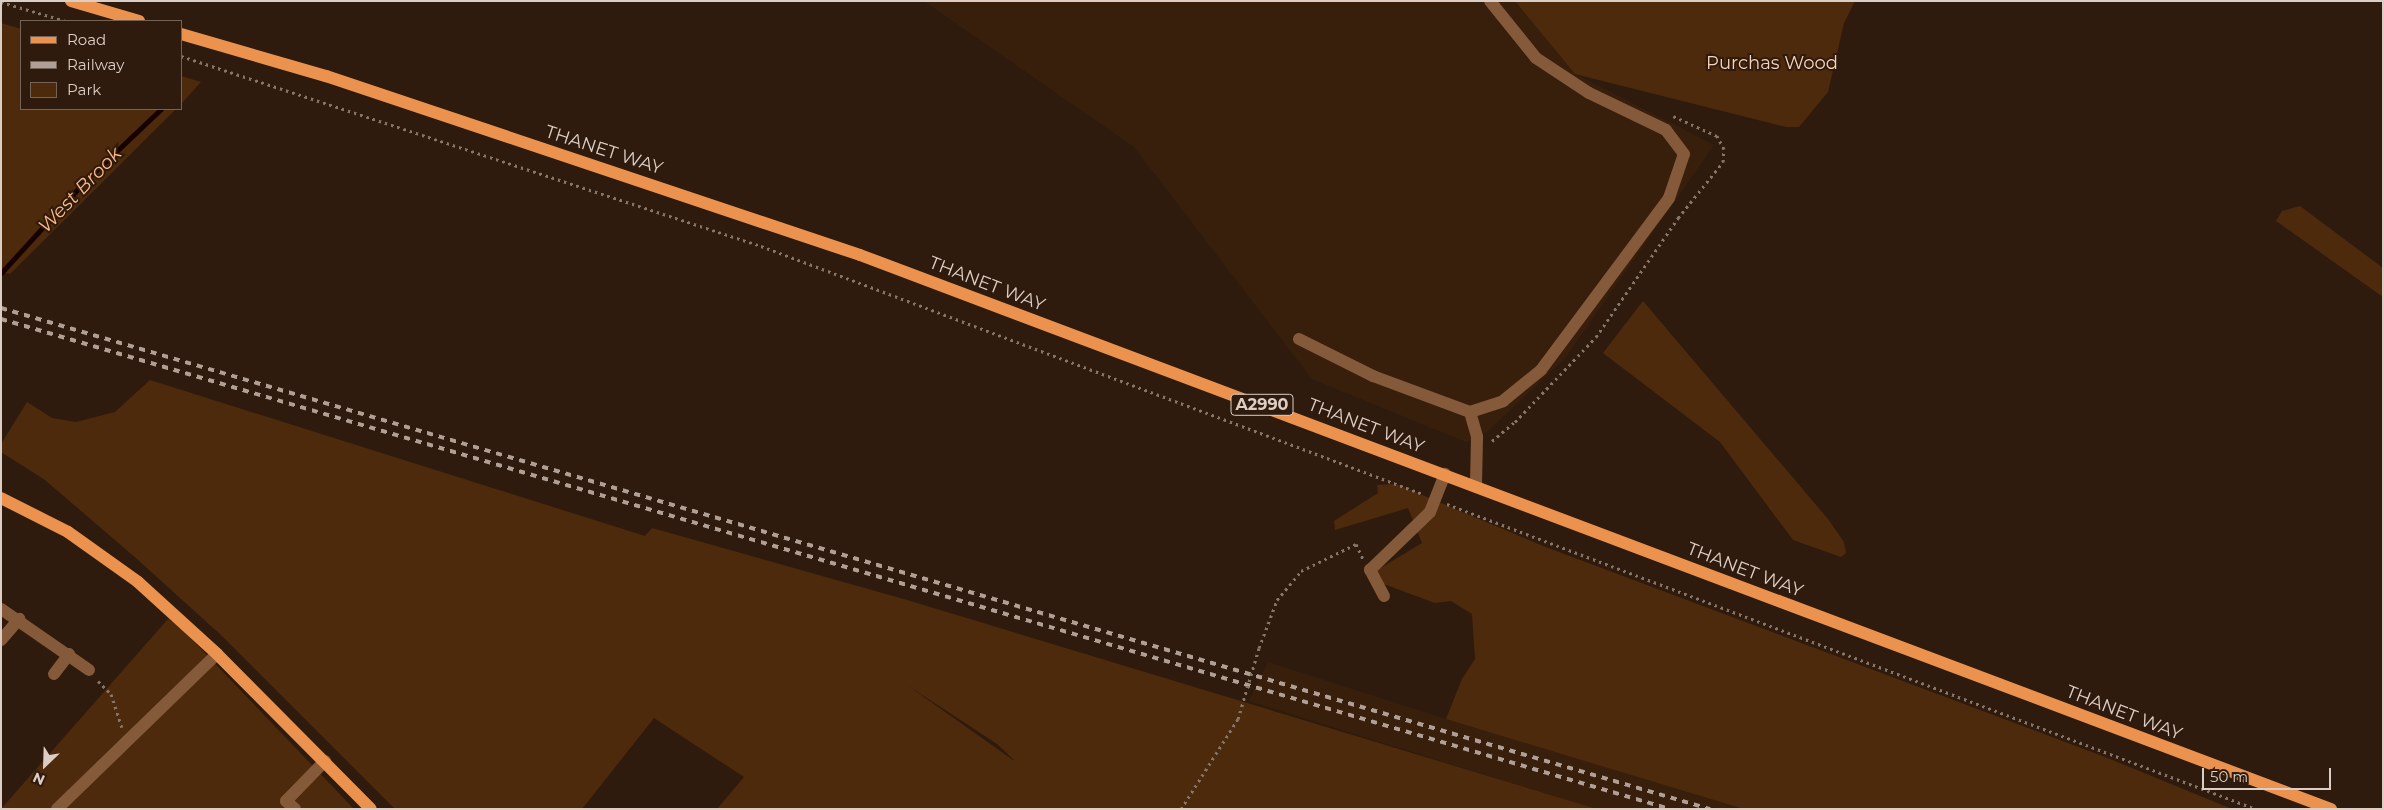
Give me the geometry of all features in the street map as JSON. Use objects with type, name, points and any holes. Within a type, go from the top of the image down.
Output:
[{"type":"main road","points":[[71,1],[136,20]]},
{"type":"main road","name":"THANET WAY","points":[[182,34],[335,80],[860,255],[2331,809]]},
{"type":"main road","points":[[1,498],[40,515],[93,547],[166,606],[217,654],[372,809]]},
{"type":"street","points":[[1298,339],[1372,376],[1470,412],[1503,401],[1542,370],[1669,198],[1684,154],[1666,130],[1589,93],[1536,58],[1490,1]]},
{"type":"street","points":[[1470,412],[1477,437],[1476,486]]},
{"type":"street","points":[[1384,596],[1370,570],[1430,512],[1445,474]]},
{"type":"street","points":[[1,609],[19,619],[89,670]]},
{"type":"street","points":[[1,640],[19,619]]},
{"type":"street","points":[[54,674],[69,654]]},
{"type":"street","points":[[57,809],[126,740],[164,709],[217,654]]},
{"type":"street","points":[[295,809],[286,801],[325,761]]},
{"type":"path","points":[[1,2],[63,20]]},
{"type":"path","points":[[182,56],[761,246],[1021,341],[2256,809]]},
{"type":"path","points":[[1181,809],[1238,719],[1259,648],[1277,600],[1301,571],[1356,544],[1370,570]]},
{"type":"path","points":[[89,670],[111,694],[126,740]]},
{"type":"shaded area","points":[[924,1],[1515,1],[1575,74],[1714,145],[1565,358],[1487,432],[1466,442],[1312,379],[1134,147]]},
{"type":"shaded area","points":[[1268,662],[1446,719],[1748,809],[1595,809],[1249,701]]},
{"type":"green space","name":"Purchas Wood","points":[[1515,1],[1855,1],[1844,23],[1828,92],[1799,127],[1786,127],[1575,74]]},
{"type":"green space","points":[[1,23],[20,29],[20,110],[175,110],[10,274],[1,272]]},
{"type":"green space","points":[[182,76],[201,82],[182,103]]},
{"type":"green space","points":[[2300,206],[2383,268],[2383,297],[2276,221],[2282,211]]},
{"type":"green space","points":[[1643,301],[1828,519],[1844,542],[1846,553],[1841,557],[1793,540],[1720,442],[1603,353]]},
{"type":"green space","points":[[150,380],[645,536],[652,528],[907,600],[1597,809],[717,809],[744,777],[654,718],[582,809],[395,809],[221,635],[137,559],[45,480],[1,452],[1,444],[27,402],[52,418],[76,422],[115,412]],"holes":[[[907,685],[997,744],[1014,760]]]},
{"type":"green space","points":[[1396,484],[1543,546],[2105,757],[2232,809],[1744,809],[1446,719],[1462,679],[1475,659],[1472,614],[1451,601],[1435,603],[1381,583],[1374,572],[1422,543],[1408,508],[1335,530],[1334,521],[1378,493],[1377,485]]},
{"type":"green space","points":[[168,619],[180,627],[354,809],[1,809]]},
{"type":"waterway","name":"West Brook","points":[[1,273],[85,181],[160,110]]},
{"type":"railway","points":[[1,308],[1710,809]]},
{"type":"railway","points":[[1,319],[1670,809]]}]
